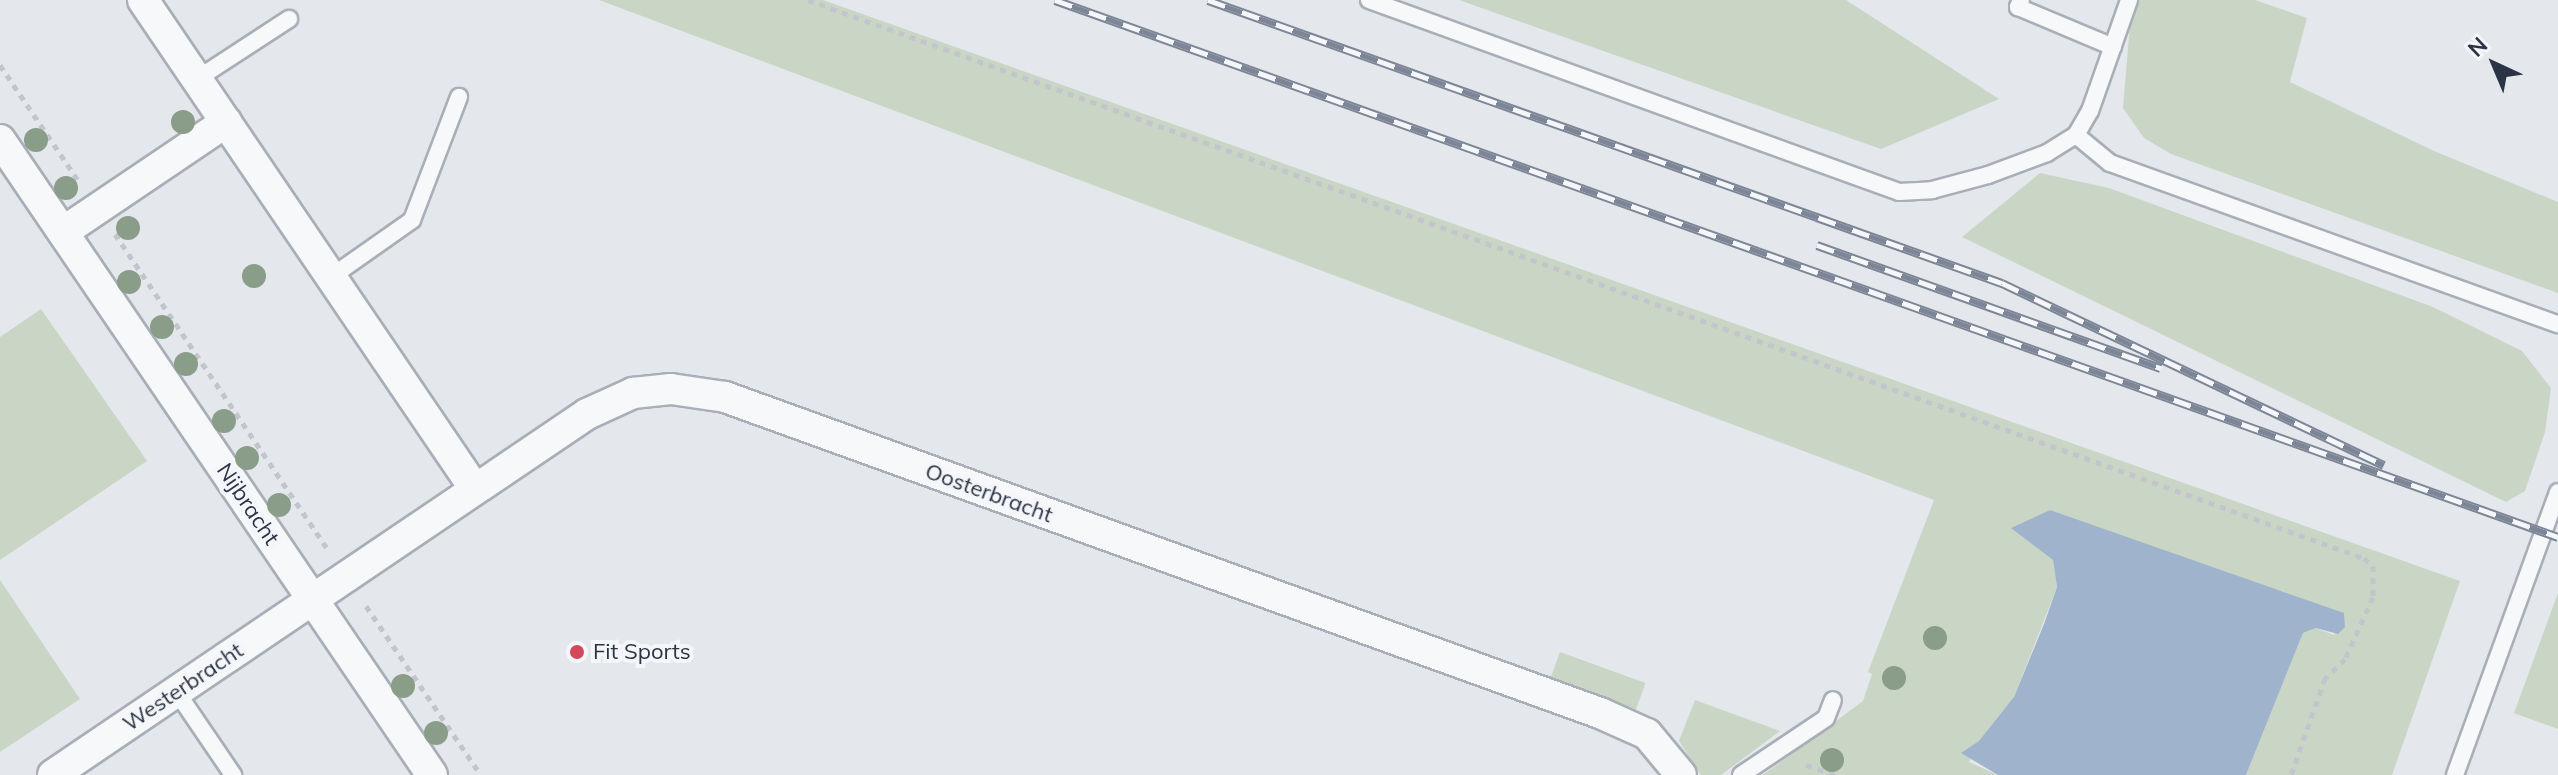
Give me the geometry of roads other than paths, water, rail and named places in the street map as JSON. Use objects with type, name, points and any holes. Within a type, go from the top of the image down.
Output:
[{"type":"street","points":[[143,0],[475,489]]},
{"type":"street","points":[[63,232],[226,122]]},
{"type":"street","name":"Nijbracht","points":[[0,140],[432,775]]},
{"type":"street","name":"Oosterbracht","points":[[313,599],[587,414],[633,393],[671,389],[725,397],[1600,713],[1647,734],[1681,775]]},
{"type":"street","name":"Westerbracht","points":[[53,775],[313,599]]},
{"type":"lane","points":[[1369,0],[1899,192],[1932,190],[1988,175],[2047,153],[2076,135],[2090,111],[2129,0]]},
{"type":"lane","points":[[2021,0],[2018,7],[2113,47]]},
{"type":"lane","points":[[197,79],[289,19]]},
{"type":"lane","points":[[331,277],[412,220],[459,97]]},
{"type":"lane","points":[[2076,135],[2110,163],[2558,324]]},
{"type":"lane","points":[[2455,775],[2558,492]]},
{"type":"lane","points":[[176,691],[233,775]]},
{"type":"lane","points":[[1741,775],[1826,718],[1833,700]]},
{"type":"water","points":[[2050,510],[2344,613],[2345,627],[2338,634],[2316,628],[2303,633],[2246,775],[1998,775],[1961,753],[1979,741],[2014,697],[2044,624],[2057,587],[2053,560],[2011,528]]},
{"type":"railway","points":[[1055,0],[2558,537]]},
{"type":"railway","points":[[1208,0],[2002,283],[2384,465]]},
{"type":"railway","points":[[1817,245],[2161,368]]},
{"type":"place","name":"Fit Sports","points":[[577,652]]}]
